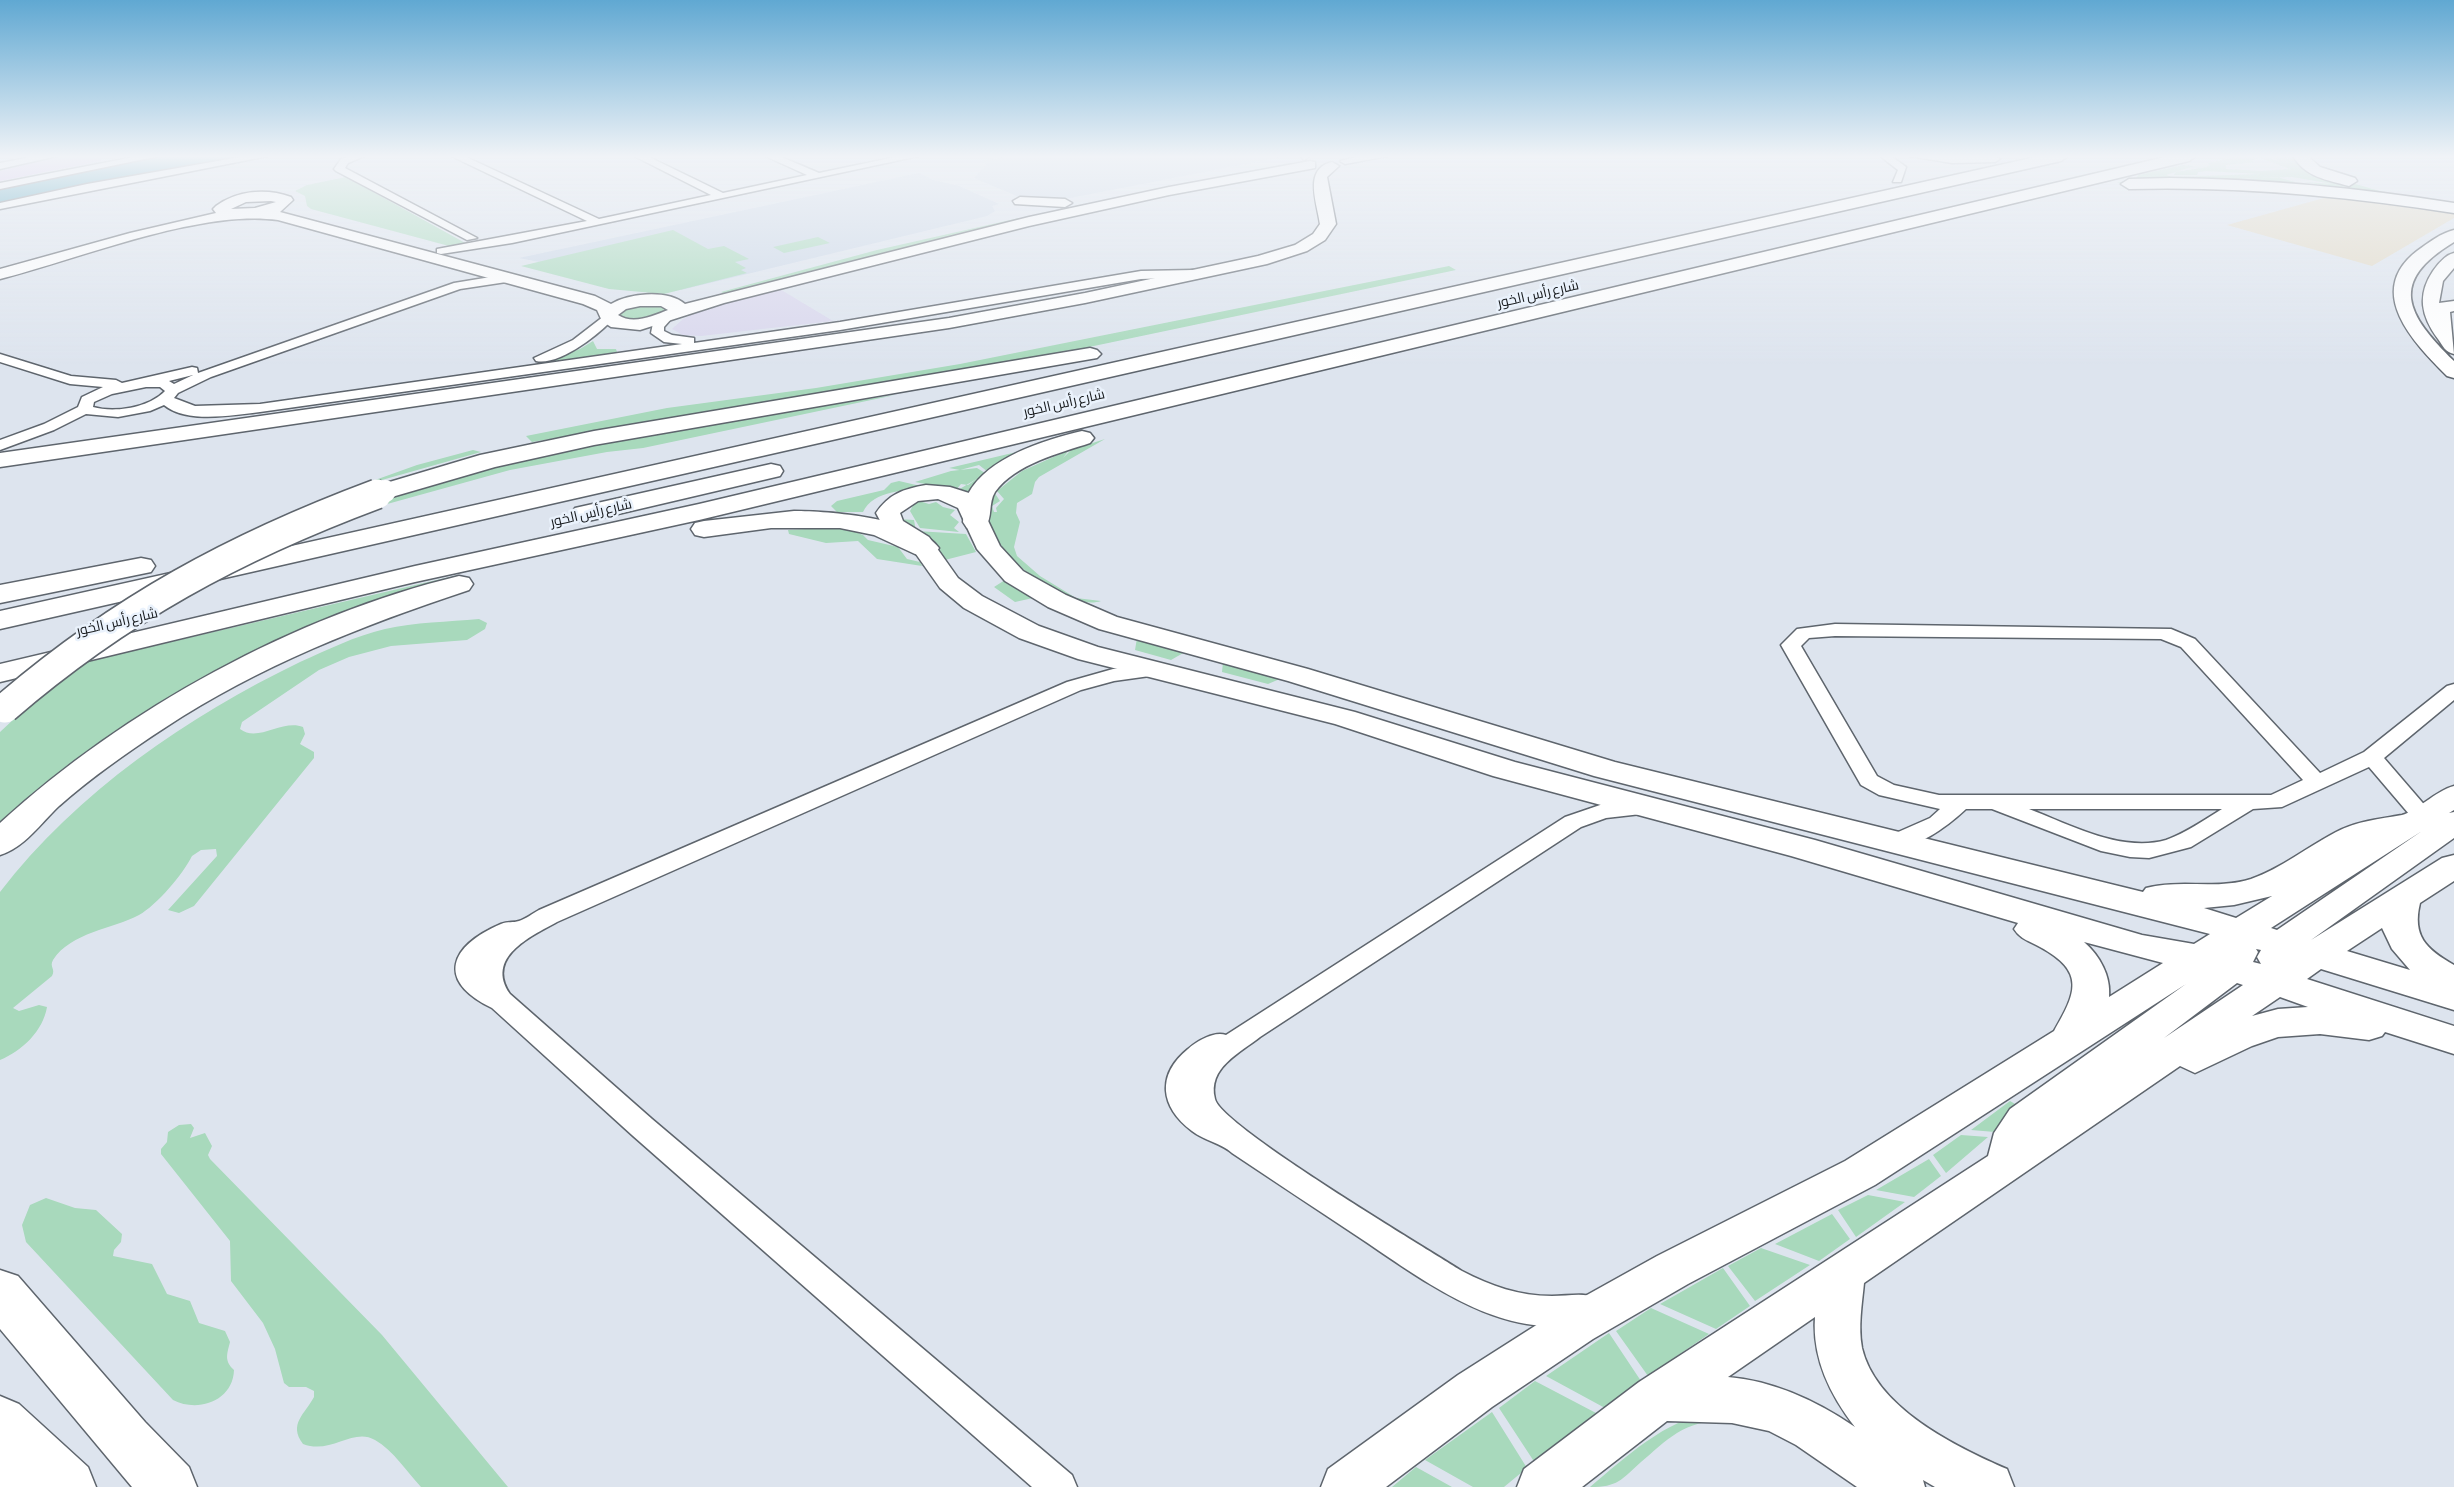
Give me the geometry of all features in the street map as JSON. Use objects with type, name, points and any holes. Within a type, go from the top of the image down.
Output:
[{"type":"highway","points":[[0,600],[157,563],[1690,225]]},
{"type":"highway","name":"شارع رأس الخور","points":[[0,620],[1754,225]]},
{"type":"highway","name":"شارع رأس الخور","points":[[986,422],[1854,225]]},
{"type":"highway","points":[[0,673],[960,449],[1894,225]]},
{"type":"highway","points":[[1257,338],[1496,268]]},
{"type":"highway","points":[[976,522],[978,503],[985,489],[1001,475],[1022,462],[1073,441],[1188,407],[1400,350],[1424,337]]},
{"type":"highway","points":[[2,710],[77,646],[159,592],[248,546],[385,491],[503,456],[594,436],[1139,348]]},
{"type":"highway","points":[[0,843],[57,790],[98,759],[154,722],[304,641],[389,607],[531,565],[1138,417],[1188,407]]},
{"type":"highway","points":[[461,543],[524,538],[960,449]]},
{"type":"highway","name":"شارع رأس الخور","points":[[566,519],[788,467]]},
{"type":"highway","points":[[531,565],[691,531],[798,521],[842,522],[871,526],[925,548]]},
{"type":"highway","points":[[292,582],[508,532]]},
{"type":"highway","points":[[0,594],[157,563]]},
{"type":"highway","name":"شارع رأس الخور","points":[[0,649],[190,605]]},
{"type":"highway","points":[[0,1293],[126,1441],[169,1487]]},
{"type":"highway","points":[[0,1422],[68,1487]]},
{"type":"street","points":[[0,272],[163,225]]},
{"type":"street","points":[[0,272],[198,225]]},
{"type":"street","points":[[317,225],[602,295],[643,301],[669,310],[885,256],[913,245],[979,225]]},
{"type":"street","points":[[344,225],[441,252],[509,278],[596,302],[604,307],[615,322],[630,324],[705,294],[788,271],[976,225]]},
{"type":"street","points":[[447,225],[471,238]]},
{"type":"street","points":[[0,444],[49,427],[99,393],[201,368],[453,281],[466,274],[467,263],[473,251],[576,225]]},
{"type":"street","points":[[1294,251],[1312,237],[1318,225]]},
{"type":"street","points":[[146,383],[169,385],[170,404],[180,408],[228,411],[776,335],[989,303],[1114,280],[1142,280],[1194,274],[1294,251],[1313,242],[1327,225]]},
{"type":"street","points":[[2454,235],[2426,253],[2419,287],[2419,296],[2430,327],[2443,343],[2454,349]]},
{"type":"street","points":[[441,252],[512,240]]},
{"type":"street","points":[[2454,258],[2419,287],[2405,310],[2415,329],[2454,372]]},
{"type":"street","points":[[70,380],[84,391],[86,404],[99,413],[126,412],[170,394],[206,374],[449,290],[475,282],[509,278]]},
{"type":"street","points":[[1074,300],[1101,290],[1114,280]]},
{"type":"street","points":[[0,460],[860,336],[1074,300],[1142,280]]},
{"type":"street","points":[[2419,287],[2453,293]]},
{"type":"street","points":[[2419,287],[2432,318],[2454,349]]},
{"type":"street","points":[[444,380],[528,362],[557,353],[587,337],[620,306],[643,301]]},
{"type":"street","points":[[2441,331],[2444,326],[2440,308],[2454,306]]},
{"type":"street","points":[[669,310],[658,326],[658,333],[678,340],[776,335]]},
{"type":"street","points":[[0,358],[70,380],[129,385]]},
{"type":"street","points":[[2230,950],[2092,890],[1605,769],[1298,675],[1108,623],[1057,601],[1014,576],[996,558],[966,501],[951,494],[921,494],[899,501],[890,508],[889,522],[925,548],[949,583],[990,612],[1058,643],[1150,671],[1345,718],[1504,769],[1803,848],[2142,947],[2230,950],[2287,959],[2454,997]]},
{"type":"street","points":[[2318,784],[2188,643],[2164,633],[1835,630],[1804,633],[1791,645],[1869,780],[1887,790],[1939,802],[2274,802],[2318,784],[2372,757],[2454,690]]},
{"type":"street","points":[[1059,1487],[642,1127],[501,1001],[490,981],[489,970],[493,959],[513,937],[548,916],[1080,684],[1113,675],[1150,671]]},
{"type":"street","points":[[2372,757],[2431,820]]},
{"type":"street","points":[[1542,1487],[1656,1398],[2130,1082],[2287,959],[2454,796]]},
{"type":"street","points":[[1897,841],[1938,823],[1960,802]]},
{"type":"street","points":[[1990,802],[2127,851],[2155,851],[2175,847],[2248,802]]},
{"type":"street","points":[[1611,1304],[1554,1312],[1527,1310],[1475,1295],[1242,1145],[1189,1115],[1179,1093],[1179,1081],[1184,1070],[1197,1056],[1251,1030],[1573,822],[1586,815],[1619,808],[1652,808]]},
{"type":"street","points":[[2092,890],[2180,897],[2218,896],[2251,890],[2278,880],[2355,834],[2372,828],[2431,820]]},
{"type":"street","points":[[1346,1487],[1515,1364],[1611,1304],[1850,1178],[2069,1039],[2230,950],[2431,820]]},
{"type":"street","points":[[1803,848],[1841,869],[2038,931],[2068,947],[2089,975],[2092,989],[2090,1002],[2069,1039]]},
{"type":"street","points":[[2287,959],[2404,897],[2454,866]]},
{"type":"street","points":[[2404,897],[2399,922],[2408,944],[2429,966],[2454,981]]},
{"type":"street","points":[[2006,1165],[2014,1134],[2024,1120],[2213,983],[2230,950]]},
{"type":"street","points":[[2287,959],[2454,1013]]},
{"type":"street","points":[[2287,959],[2454,1041]]},
{"type":"street","points":[[2130,1082],[2169,1072],[2244,1031],[2288,1021],[2337,1021],[2454,1041]]},
{"type":"street","points":[[1843,1274],[1837,1330],[1840,1350],[1862,1395],[1896,1434],[1918,1451],[1989,1487]]},
{"type":"street","points":[[1656,1398],[1742,1401],[1775,1410],[1810,1426],[1900,1487]]},
{"type":"shaded area","points":[[672,225],[948,225],[681,290],[519,258]]},
{"type":"shaded area","points":[[2228,225],[2441,225],[2372,266]]},
{"type":"shaded area","points":[[778,288],[833,321],[701,336],[683,335],[672,329],[683,319],[707,307]]},
{"type":"green space","points":[[372,225],[433,225],[467,244],[449,246]]},
{"type":"green space","points":[[995,225],[727,295],[721,292],[877,250]]},
{"type":"green space","points":[[673,230],[708,249],[724,246],[749,259],[735,262],[746,268],[741,270],[747,273],[664,294],[609,289],[521,266]]},
{"type":"green space","points":[[818,237],[830,243],[784,253],[773,247]]},
{"type":"green space","points":[[1449,266],[1456,270],[1051,355],[532,442],[526,436],[667,408],[816,388],[960,364]]},
{"type":"green space","points":[[661,305],[667,311],[649,318],[631,319],[618,316],[620,311],[633,306]]},
{"type":"green space","points":[[593,341],[597,349],[616,349],[617,352],[531,366],[580,349]]},
{"type":"green space","points":[[895,395],[643,448],[607,452],[510,470],[380,506],[369,504],[471,470],[682,426]]},
{"type":"green space","points":[[1105,439],[1039,477],[1032,494],[1017,503],[1016,513],[1020,522],[1014,547],[1017,556],[1040,576],[1076,598],[1101,601],[1086,602],[1049,588],[1030,575],[999,542],[989,525],[986,509],[991,495],[998,487],[1010,477],[994,492],[1000,501],[992,506],[994,512],[997,512],[996,508],[1004,499],[997,491],[1022,471],[1069,450],[1063,458],[1071,450]]},
{"type":"green space","points":[[1042,446],[971,494],[958,490],[988,472],[979,465],[960,470],[949,468]]},
{"type":"green space","points":[[473,450],[481,452],[350,489],[417,465]]},
{"type":"green space","points":[[977,468],[985,473],[968,485],[961,484],[956,490],[915,482],[951,471]]},
{"type":"green space","points":[[899,481],[929,488],[883,495],[875,499],[863,512],[837,512],[831,506],[837,501],[884,490],[891,483]]},
{"type":"green space","points":[[916,500],[929,504],[936,502],[943,507],[955,510],[950,515],[959,522],[954,528],[959,532],[920,528],[910,511]]},
{"type":"green space","points":[[898,519],[914,520],[916,531],[966,534],[976,552],[941,561]]},
{"type":"green space","points":[[843,527],[863,535],[868,540],[898,547],[907,559],[920,562],[922,566],[877,559],[858,541],[826,543],[789,534],[788,530]]},
{"type":"green space","points":[[458,575],[459,578],[270,653],[0,833],[0,732],[72,665]]},
{"type":"green space","points":[[1005,580],[1033,598],[1015,602],[994,587]]},
{"type":"green space","points":[[479,619],[487,623],[485,629],[467,640],[391,646],[349,657],[319,670],[242,722],[240,729],[247,733],[295,725],[303,727],[305,734],[300,744],[314,752],[314,758],[194,906],[179,913],[168,910],[217,856],[216,849],[201,850],[192,856],[169,888],[154,904],[139,915],[81,937],[61,951],[52,962],[52,976],[13,1008],[19,1011],[39,1005],[47,1007],[41,1024],[23,1046],[0,1060],[0,892],[30,856],[64,821],[99,790],[176,732],[258,683],[300,662],[352,639],[385,629]]},
{"type":"green space","points":[[1137,638],[1185,652],[1171,660],[1135,650]]},
{"type":"green space","points":[[1223,662],[1282,678],[1268,684],[1222,672]]},
{"type":"green space","points":[[2010,1101],[2022,1108],[1995,1132],[1971,1130]]},
{"type":"green space","points":[[191,1124],[194,1128],[190,1138],[205,1133],[212,1146],[208,1155],[210,1159],[382,1335],[508,1487],[421,1487],[388,1449],[367,1437],[350,1438],[323,1446],[303,1444],[297,1431],[298,1425],[314,1397],[314,1391],[306,1387],[289,1387],[284,1383],[275,1349],[263,1323],[231,1281],[230,1241],[161,1154],[161,1149],[167,1142],[168,1132],[179,1125]]},
{"type":"green space","points":[[1961,1135],[1988,1137],[1946,1173],[1933,1155]]},
{"type":"green space","points":[[1929,1159],[1941,1176],[1914,1197],[1876,1190]]},
{"type":"green space","points":[[1868,1195],[1905,1202],[1856,1237],[1838,1210]]},
{"type":"green space","points":[[46,1198],[75,1208],[96,1210],[122,1234],[121,1242],[114,1250],[113,1256],[152,1264],[167,1294],[190,1301],[199,1323],[225,1331],[230,1342],[228,1360],[234,1370],[228,1390],[221,1397],[212,1402],[193,1405],[173,1400],[26,1242],[22,1225],[30,1205]]},
{"type":"green space","points":[[1832,1214],[1850,1239],[1819,1261],[1775,1244]]},
{"type":"green space","points":[[1761,1248],[1810,1265],[1755,1301],[1728,1266]]},
{"type":"green space","points":[[1723,1268],[1750,1306],[1716,1329],[1660,1304]]},
{"type":"green space","points":[[1651,1308],[1709,1334],[1648,1376],[1616,1331]]},
{"type":"green space","points":[[1609,1333],[1641,1381],[1605,1408],[1546,1376]]},
{"type":"green space","points":[[1535,1381],[1596,1413],[1535,1463],[1499,1408]]},
{"type":"green space","points":[[1492,1412],[1527,1468],[1504,1487],[1473,1487],[1425,1460]]},
{"type":"green space","points":[[1712,1412],[1752,1417],[1787,1432],[1811,1446],[1810,1450],[1744,1424],[1710,1421],[1677,1433],[1629,1474],[1613,1484],[1590,1487],[1632,1452],[1662,1431],[1695,1416]]},
{"type":"green space","points":[[1416,1467],[1452,1487],[1392,1487]]}]
